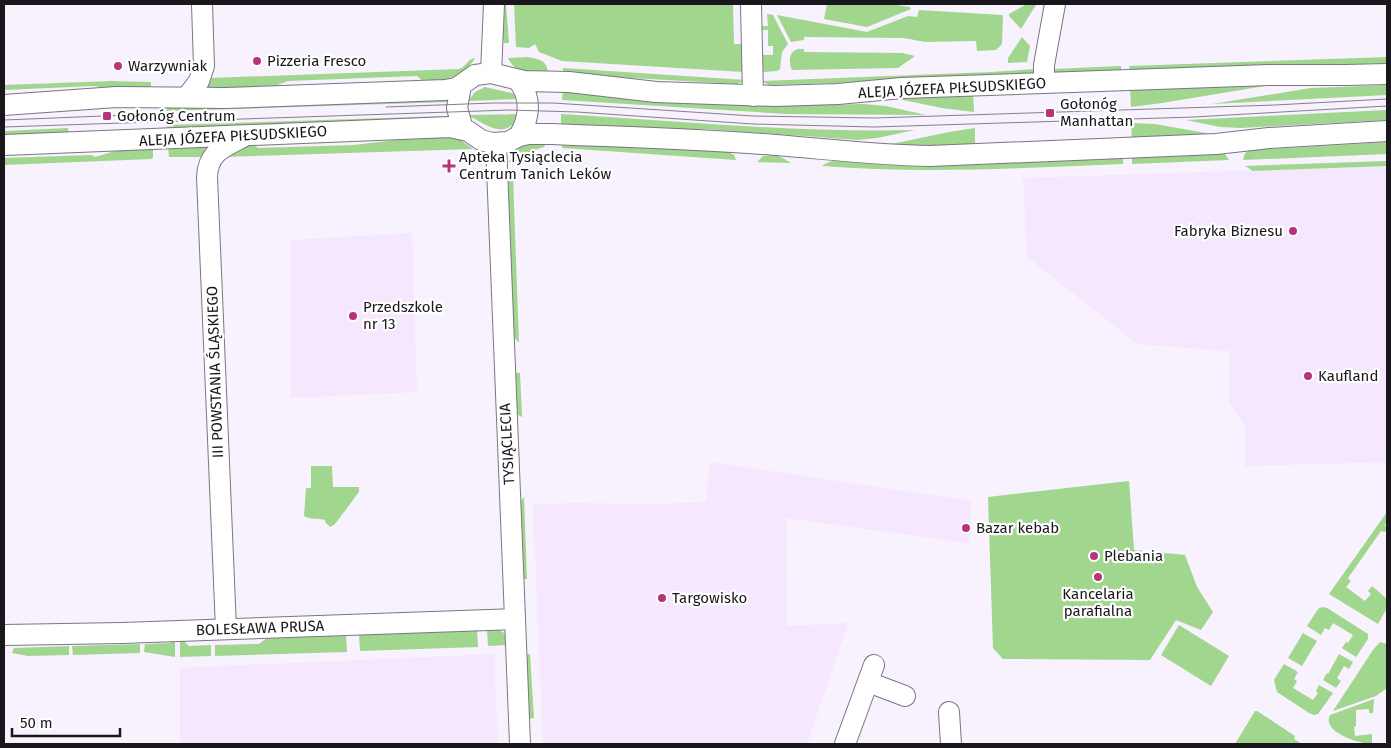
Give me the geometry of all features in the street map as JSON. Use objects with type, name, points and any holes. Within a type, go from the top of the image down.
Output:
[{"type":"street","points":[[187,97],[199,81],[204,66],[202,4]]},
{"type":"street","points":[[491,73],[494,4]]},
{"type":"street","points":[[751,4],[753,96]]},
{"type":"street","points":[[1044,83],[1044,64],[1055,4]]},
{"type":"street","points":[[4,105],[67,99],[226,98],[445,90],[456,88],[475,75],[491,73],[518,80],[526,93],[527,118],[519,136]]},
{"type":"street","name":"ALEJA JÓZEFA PIŁSUDSKIEGO","points":[[518,80],[569,82],[656,92],[753,96],[838,94],[902,88],[1269,75],[1345,76],[1387,74]]},
{"type":"street","points":[[461,85],[457,108],[463,129],[484,141],[496,143],[508,142],[519,136],[529,134],[553,134],[697,139],[841,149],[882,155],[930,156],[1216,144],[1387,131]]},
{"type":"street","name":"ALEJA JÓZEFA PIŁSUDSKIEGO","points":[[4,145],[169,140],[247,134],[463,129]]},
{"type":"street","name":"III POWSTANIA ŚLĄSKIEGO","points":[[226,629],[207,172],[210,161],[216,153],[247,134]]},
{"type":"street","name":"TYSIĄCLECIA","points":[[496,143],[520,744]]},
{"type":"street","name":"BOLESŁAWA PRUSA","points":[[4,635],[515,619]]},
{"type":"street","points":[[845,744],[871,673],[905,696]]},
{"type":"street","points":[[950,712],[950,744]]},
{"type":"shaded area","points":[[1387,166],[1387,462],[1245,466],[1245,426],[1229,402],[1230,351],[1137,344],[1027,257],[1023,178]]},
{"type":"shaded area","name":"Przedszkole nr 13","points":[[412,233],[417,392],[291,398],[291,240]]},
{"type":"shaded area","name":"Targowisko","points":[[710,462],[971,501],[969,543],[786,518],[787,626],[848,623],[807,744],[543,744],[533,505],[706,502]]},
{"type":"shaded area","points":[[494,654],[498,744],[180,744],[180,668]]},
{"type":"green space","points":[[501,4],[506,4],[509,43],[504,43],[503,39]]},
{"type":"green space","points":[[514,4],[733,4],[734,44],[744,44],[744,72],[562,61],[539,52],[535,44],[529,48],[516,47]]},
{"type":"green space","points":[[827,4],[890,4],[910,7],[911,9],[867,27],[824,19]]},
{"type":"green space","points":[[1027,4],[1036,5],[1021,29],[1009,14]]},
{"type":"green space","points":[[919,10],[1002,15],[1002,44],[996,50],[977,51],[976,41],[925,42],[904,38],[804,37],[804,40],[791,42],[777,15],[867,32],[908,16],[917,17]]},
{"type":"green space","points":[[767,14],[773,15],[788,44],[782,52],[780,69],[763,72],[763,55],[773,55],[773,46],[768,46],[768,30],[762,30],[762,26],[768,26]]},
{"type":"green space","points":[[1022,37],[1030,46],[1027,62],[1008,63],[1008,58]]},
{"type":"green space","points":[[804,49],[804,52],[902,53],[915,56],[898,68],[792,70],[791,55],[792,52]]},
{"type":"green space","points":[[528,57],[543,61],[548,74],[520,71],[508,58]]},
{"type":"green space","points":[[1387,57],[1387,63],[1130,72],[1129,66]]},
{"type":"green space","points":[[475,58],[460,73],[447,79],[425,83],[417,76],[288,81],[267,89],[203,90],[209,78],[459,69]]},
{"type":"green space","points":[[1121,66],[1121,73],[1055,73],[1052,69]]},
{"type":"green space","points":[[563,68],[746,80],[737,84],[563,74]]},
{"type":"green space","points":[[1035,69],[1032,74],[900,81],[769,85],[761,81],[991,72]]},
{"type":"green space","points":[[112,81],[151,82],[151,89],[113,89],[94,86],[4,90],[4,85]]},
{"type":"green space","points":[[1271,85],[1162,103],[1131,107],[1130,87]]},
{"type":"green space","points":[[1387,85],[1387,95],[1212,104],[1311,88]]},
{"type":"green space","points":[[485,87],[516,94],[518,99],[468,101],[475,92]]},
{"type":"green space","points":[[563,89],[585,90],[660,102],[771,106],[864,104],[886,106],[926,115],[787,114],[562,100]]},
{"type":"green space","points":[[973,92],[974,112],[942,108],[893,98]]},
{"type":"green space","points":[[445,98],[448,102],[167,111],[166,104]]},
{"type":"green space","points":[[1387,110],[1387,120],[1241,128],[1220,127],[1186,120]]},
{"type":"green space","points":[[518,114],[514,123],[508,128],[502,129],[496,129],[468,115]]},
{"type":"green space","points":[[561,114],[826,130],[915,130],[858,140],[707,129],[630,130],[561,127]]},
{"type":"green space","points":[[448,116],[448,118],[168,133],[167,125]]},
{"type":"green space","points":[[1131,123],[1155,124],[1217,135],[1132,141]]},
{"type":"green space","points":[[68,128],[69,136],[4,138],[4,131]]},
{"type":"green space","points":[[975,128],[975,147],[882,146],[949,132]]},
{"type":"green space","points":[[436,135],[458,138],[473,149],[221,157],[250,142],[258,148],[354,145]]},
{"type":"green space","points":[[562,141],[728,152],[734,155],[736,160],[562,148]]},
{"type":"green space","points":[[1387,142],[1387,154],[1243,160],[1245,153],[1251,150]]},
{"type":"green space","points":[[220,143],[204,157],[169,157],[168,147]]},
{"type":"green space","points":[[546,143],[544,147],[531,151],[517,163],[509,162],[520,148]]},
{"type":"green space","points":[[153,148],[152,159],[4,165],[4,158],[91,155],[95,157],[122,149]]},
{"type":"green space","points":[[1224,153],[1229,160],[1132,164],[1132,155]]},
{"type":"green space","points":[[775,155],[791,163],[757,162],[763,156]]},
{"type":"green space","points":[[1123,156],[1123,164],[1010,168],[897,170],[822,166],[841,160],[877,162]]},
{"type":"green space","points":[[1387,161],[1387,166],[1253,171],[1245,166]]},
{"type":"green space","points":[[508,176],[513,176],[519,343],[514,337]]},
{"type":"green space","points":[[515,373],[520,373],[522,417],[516,411]]},
{"type":"green space","points":[[311,466],[332,466],[333,487],[359,487],[359,492],[335,524],[330,527],[325,520],[304,516],[306,488],[311,488]]},
{"type":"green space","points":[[1129,481],[1134,550],[1185,555],[1197,587],[1213,612],[1201,630],[1176,620],[1150,660],[1003,659],[993,648],[988,497]]},
{"type":"green space","points":[[524,497],[527,579],[522,579],[520,502]]},
{"type":"green space","points":[[1387,512],[1387,522],[1385,525],[1387,529],[1385,532],[1381,531],[1348,578],[1351,581],[1346,587],[1365,601],[1371,594],[1368,591],[1372,586],[1387,599],[1387,608],[1378,624],[1329,594]]},
{"type":"green space","points":[[1322,607],[1327,608],[1368,634],[1368,639],[1356,657],[1342,648],[1353,635],[1333,623],[1329,630],[1325,628],[1321,635],[1307,626],[1318,609]]},
{"type":"green space","points":[[1179,625],[1229,656],[1211,686],[1161,655]]},
{"type":"green space","points":[[496,629],[505,635],[508,645],[488,646],[487,630]]},
{"type":"green space","points":[[477,630],[478,647],[360,651],[359,634]]},
{"type":"green space","points":[[1303,633],[1317,641],[1302,666],[1288,658]]},
{"type":"green space","points":[[346,635],[347,652],[215,656],[215,645],[259,644],[267,638]]},
{"type":"green space","points":[[180,640],[189,646],[211,645],[211,656],[180,657]]},
{"type":"green space","points":[[175,641],[175,657],[144,652],[145,644],[170,643]]},
{"type":"green space","points":[[1380,642],[1387,644],[1387,688],[1376,696],[1333,711],[1373,650]]},
{"type":"green space","points":[[140,644],[140,653],[73,655],[72,646]]},
{"type":"green space","points":[[69,646],[69,655],[28,656],[12,653],[14,648]]},
{"type":"green space","points":[[530,654],[534,718],[527,719],[525,655]]},
{"type":"green space","points":[[1339,654],[1353,662],[1349,669],[1344,666],[1337,678],[1341,681],[1336,688],[1323,680]]},
{"type":"green space","points":[[1284,664],[1298,672],[1294,679],[1297,681],[1293,688],[1313,700],[1318,693],[1316,691],[1319,685],[1333,693],[1318,714],[1309,713],[1277,692],[1274,680]]},
{"type":"green space","points":[[1374,699],[1373,713],[1369,713],[1369,709],[1356,710],[1356,726],[1354,727],[1355,736],[1372,734],[1372,744],[1359,742],[1343,736],[1331,727],[1330,715]]},
{"type":"green space","points":[[1255,711],[1295,736],[1294,739],[1302,744],[1235,744]]},
{"type":"tram line","points":[[386,107],[553,103],[753,116],[875,118],[1275,105],[1387,99]]},
{"type":"tram line","points":[[4,127],[510,110],[577,112],[753,124],[874,127],[1194,117],[1387,106]]},
{"type":"tram line","points":[[4,120],[129,115]]},
{"type":"place","name":"Pizzeria Fresco","points":[[257,61]]},
{"type":"place","name":"Warzywniak","points":[[118,66]]},
{"type":"place","name":"Gołonóg Manhattan","points":[[1050,113]]},
{"type":"place","name":"Gołonóg Centrum","points":[[107,116]]},
{"type":"place","name":"Apteka Tysiąclecia Centrum Tanich Leków","points":[[449,166]]},
{"type":"place","name":"Fabryka Biznesu","points":[[1293,231]]},
{"type":"place","name":"Przedszkole nr 13","points":[[353,316]]},
{"type":"place","name":"Kaufland","points":[[1308,376]]},
{"type":"place","name":"Bazar kebab","points":[[966,528]]},
{"type":"place","name":"Plebania","points":[[1094,556]]},
{"type":"place","name":"Kancelaria parafialna","points":[[1098,577]]},
{"type":"place","name":"Targowisko","points":[[662,598]]}]
